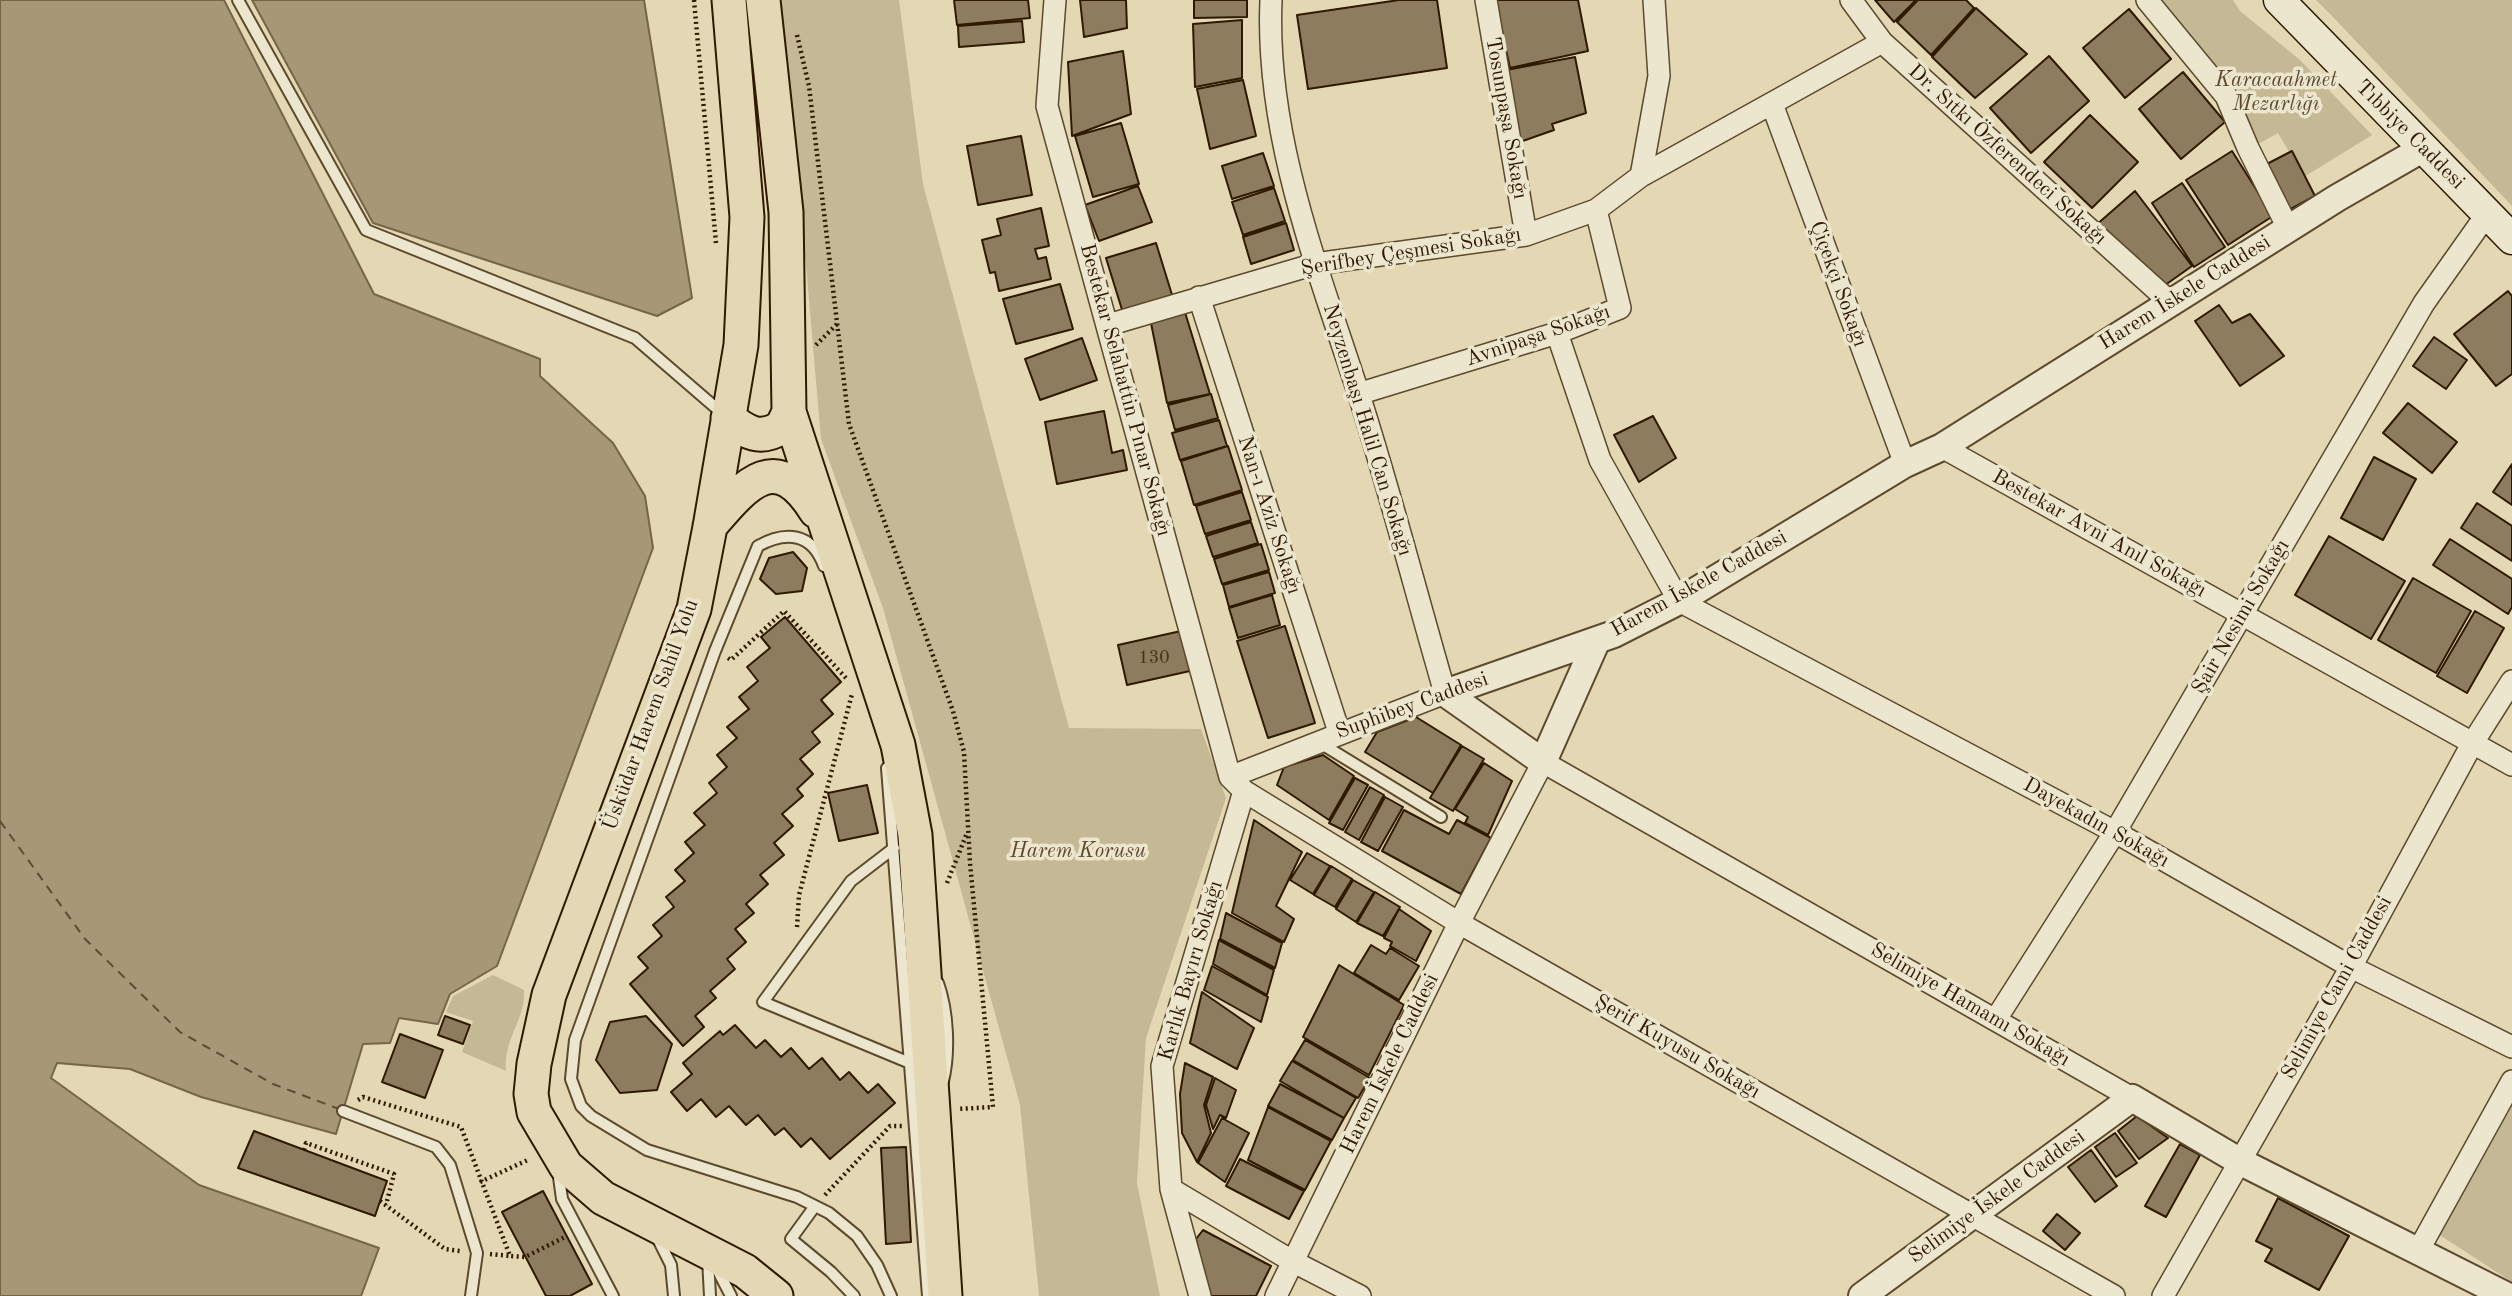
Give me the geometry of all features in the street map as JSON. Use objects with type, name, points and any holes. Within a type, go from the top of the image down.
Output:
[{"type":"main road","name":"Üsküdar Harem Sahil Yolu","points":[[729,0],[747,217],[741,345],[710,527],[694,609],[549,995],[534,1064],[531,1094],[545,1152],[603,1198],[745,1270],[776,1296]]},
{"type":"main road","points":[[763,0],[786,212],[789,412],[898,745],[915,835],[930,1120],[945,1296]]},
{"type":"main road","name":"Tıbbiye Caddesi","points":[[2279,0],[2512,239]]},
{"type":"main road","points":[[728,418],[744,431],[764,435],[782,427],[789,412]]},
{"type":"main road","points":[[710,527],[741,491],[756,479],[769,475],[793,483],[805,494],[826,528]]},
{"type":"street","name":"Bestekar Selahattin Pınar Sokağı","points":[[1055,0],[1047,106],[1237,784]]},
{"type":"street","name":"Neyzenbaşı Halil Can Sokağı","points":[[1271,0],[1276,101],[1315,264],[1359,394],[1445,693]]},
{"type":"street","name":"Tosunpaşa Sokağı","points":[[1486,0],[1526,236]]},
{"type":"street","points":[[1641,176],[1659,76],[1654,0]]},
{"type":"street","name":"Dr. Sıtkı Özferendeci Sokağı","points":[[1851,0],[1882,42],[2170,302]]},
{"type":"street","points":[[2147,0],[2226,96],[2248,148],[2288,228]]},
{"type":"street","name":"Şerifbey Çeşmesi Sokağı","points":[[1108,325],[1315,264],[1526,236],[1596,210],[1641,176],[1882,42]]},
{"type":"street","name":"Çiçekçi Sokağı","points":[[1772,104],[1905,464]]},
{"type":"street","name":"Harem İskele Caddesi","points":[[1276,1296],[1542,762],[1597,640],[1679,601],[1905,464],[1942,447],[2288,228],[2424,148]]},
{"type":"street","name":"Avnipaşa Sokağı","points":[[1359,394],[1557,333],[1620,308],[1596,210]]},
{"type":"street","name":"Şair Nesimi Sokağı","points":[[1996,1019],[2115,832],[2424,303],[2487,214]]},
{"type":"street","name":"Nan-ı Aziz Sokağı","points":[[1199,298],[1339,732]]},
{"type":"street","points":[[1557,333],[1600,460],[1679,601]]},
{"type":"street","name":"Bestekar Avni Anıl Sokağı","points":[[1942,447],[2512,765]]},
{"type":"street","name":"Dayekadın Sokağı","points":[[1679,601],[2115,832],[2351,967],[2512,1047]]},
{"type":"street","name":"Suphibey Caddesi","points":[[1237,784],[1339,732],[1597,640]]},
{"type":"street","name":"Selimiye Cami Caddesi","points":[[2163,1296],[2351,967],[2472,744],[2512,681]]},
{"type":"street","name":"Selimiye Hamamı Sokağı","points":[[1445,693],[1542,762],[1996,1019],[2239,1161],[2507,1296]]},
{"type":"street","name":"Şerif Kuyusu Sokağı","points":[[1237,784],[1460,923],[2114,1296]]},
{"type":"street","name":"Karlık Bayırı Sokağı","points":[[1200,1296],[1171,1189],[1162,1066],[1237,784]]},
{"type":"street","points":[[2417,1252],[2512,1081]]},
{"type":"street","name":"Selimiye İskele Caddesi","points":[[1862,1296],[2132,1098]]},
{"type":"street","points":[[1171,1189],[1292,1261],[1360,1296]]},
{"type":"lane","points":[[238,0],[366,230],[635,338],[728,418]]},
{"type":"lane","points":[[826,572],[821,559],[807,543],[791,535],[774,537],[758,547],[715,651],[575,1040],[571,1079],[581,1106],[591,1116],[647,1150],[797,1197],[815,1206],[858,1236],[877,1265],[891,1296]]},
{"type":"lane","points":[[874,713],[878,726]]},
{"type":"lane","points":[[1317,741],[1441,817]]},
{"type":"lane","points":[[885,760],[928,1296]]},
{"type":"lane","points":[[894,848],[851,881],[763,1002],[910,1062]]},
{"type":"lane","points":[[343,1111],[436,1147],[450,1165],[477,1252],[471,1296]]},
{"type":"lane","points":[[545,1152],[562,1199],[613,1296]]},
{"type":"lane","points":[[815,1206],[791,1239],[831,1272],[853,1296]]},
{"type":"lane","points":[[650,1223],[671,1265],[674,1296]]},
{"type":"lane","points":[[708,1250],[710,1296]]},
{"type":"lane","points":[[708,1250],[731,1296]]},
{"type":"path","points":[[694,0],[718,257]]},
{"type":"path","points":[[794,24],[808,86],[849,424],[953,711],[964,752],[968,831],[993,1107],[890,1126],[815,1206]]},
{"type":"path","points":[[810,351],[838,323]]},
{"type":"path","points":[[715,651],[732,660],[783,611],[853,686],[799,895],[795,958]]},
{"type":"path","points":[[943,894],[968,831]]},
{"type":"path","points":[[304,1150],[306,1143],[394,1174],[386,1205]]},
{"type":"path","points":[[480,1182],[545,1152]]},
{"type":"path","points":[[380,1201],[445,1249],[510,1256]]},
{"type":"green space","name":"Harem Korusu","points":[[773,0],[899,0],[923,184],[1069,728],[1201,729],[1226,798],[1146,1038],[1137,1183],[1160,1296],[1039,1296],[1020,1105],[883,608],[821,439],[801,207]]},
{"type":"green space","name":"Karacaahmet Mezarlığı","points":[[2155,0],[2233,0],[2240,11],[2300,60],[2372,135],[2304,177],[2278,133],[2255,146]]},
{"type":"green space","name":"Karacaahmet Mezarlığı","points":[[2316,0],[2512,0],[2512,206],[2333,17]]},
{"type":"green space","points":[[493,975],[524,990],[522,1010],[508,1049],[506,1071],[462,1052],[473,1021],[446,1012],[453,996]]},
{"type":"green space","points":[[2512,1097],[2512,1282],[2435,1232]]},
{"type":"shaded area","points":[[0,0],[224,0],[374,294],[540,359],[540,376],[613,443],[645,496],[653,548],[497,966],[450,994],[438,1024],[399,1018],[390,1043],[363,1044],[336,1134],[201,1097],[130,1069],[57,1063],[51,1078],[199,1185],[379,1248],[361,1296],[0,1296]]},
{"type":"shaded area","points":[[252,0],[644,0],[692,298],[657,316],[373,223]]},
{"type":"building","points":[[954,0],[1028,0],[1030,18],[957,25]]},
{"type":"building","points":[[1080,0],[1126,0],[1127,28],[1084,37]]},
{"type":"building","points":[[1194,0],[1247,0],[1247,17],[1194,18]]},
{"type":"building","points":[[1399,0],[1437,0],[1447,68],[1308,89],[1297,15]]},
{"type":"building","points":[[1495,0],[1578,0],[1588,51],[1510,68]]},
{"type":"building","points":[[1875,0],[1916,0],[1894,22]]},
{"type":"building","points":[[1918,0],[1966,0],[1974,8],[1931,55],[1897,22]]},
{"type":"building","points":[[1976,8],[2027,54],[1975,98],[1932,57]]},
{"type":"building","points":[[2129,9],[2171,59],[2125,98],[2083,48]]},
{"type":"building","points":[[1242,20],[1242,78],[1195,87],[1193,24]]},
{"type":"building","points":[[1022,21],[1024,42],[959,47],[958,26]]},
{"type":"building","points":[[1123,51],[1131,114],[1072,136],[1068,62]]},
{"type":"building","points":[[2049,56],[2089,101],[2031,153],[1990,108]]},
{"type":"building","points":[[1575,57],[1586,113],[1552,124],[1554,130],[1517,143],[1501,71]]},
{"type":"building","points":[[2183,72],[2225,122],[2181,159],[2139,109]]},
{"type":"building","points":[[1243,80],[1256,136],[1210,149],[1197,89]]},
{"type":"building","points":[[2090,115],[2138,162],[2092,208],[2044,162]]},
{"type":"building","points":[[1121,123],[1139,184],[1093,197],[1075,136]]},
{"type":"building","points":[[1021,136],[1032,195],[978,205],[967,146]]},
{"type":"building","points":[[2232,151],[2273,216],[2228,245],[2186,180]]},
{"type":"building","points":[[2292,151],[2315,196],[2287,211],[2263,166]]},
{"type":"building","points":[[1263,153],[1274,186],[1232,199],[1222,166]]},
{"type":"building","points":[[2182,183],[2225,247],[2194,267],[2152,203]]},
{"type":"building","points":[[1138,186],[1152,222],[1099,241],[1085,205]]},
{"type":"building","points":[[1274,188],[1285,221],[1243,235],[1232,202]]},
{"type":"building","points":[[2135,191],[2192,266],[2161,288],[2095,226]]},
{"type":"building","points":[[1041,208],[1049,246],[1035,249],[1038,259],[1046,257],[1051,279],[999,291],[995,272],[990,273],[982,240],[1001,235],[997,219]]},
{"type":"building","points":[[1286,223],[1294,250],[1251,264],[1243,237]]},
{"type":"building","points":[[1156,243],[1173,298],[1123,313],[1106,258]]},
{"type":"building","points":[[1060,284],[1073,329],[1016,344],[1003,299]]},
{"type":"building","points":[[2508,291],[2512,296],[2512,374],[2496,386],[2454,334]]},
{"type":"building","points":[[2219,305],[2232,323],[2250,314],[2284,356],[2240,386],[2195,321]]},
{"type":"building","points":[[1184,309],[1210,394],[1167,403],[1150,318]]},
{"type":"building","points":[[2434,337],[2467,360],[2446,389],[2413,366]]},
{"type":"building","points":[[1082,338],[1097,380],[1040,400],[1025,359]]},
{"type":"building","points":[[1211,394],[1218,418],[1175,430],[1168,405]]},
{"type":"building","points":[[2408,403],[2457,442],[2432,473],[2383,433]]},
{"type":"building","points":[[1104,411],[1112,453],[1123,450],[1127,470],[1057,484],[1045,422]]},
{"type":"building","points":[[1653,416],[1676,458],[1639,482],[1614,435]]},
{"type":"building","points":[[1219,420],[1227,446],[1180,460],[1172,433]]},
{"type":"building","points":[[1228,446],[1242,490],[1194,505],[1181,461]]},
{"type":"building","points":[[2374,457],[2416,479],[2383,540],[2341,518]]},
{"type":"building","points":[[2512,464],[2512,505],[2493,492]]},
{"type":"building","points":[[1242,492],[1251,520],[1205,534],[1196,506]]},
{"type":"building","points":[[2477,503],[2512,526],[2512,561],[2461,528]]},
{"type":"building","points":[[1251,522],[1258,543],[1213,557],[1206,536]]},
{"type":"building","points":[[2329,536],[2405,581],[2371,639],[2295,595]]},
{"type":"building","points":[[2450,539],[2512,579],[2512,607],[2508,614],[2433,565]]},
{"type":"building","points":[[1261,544],[1269,570],[1222,584],[1214,559]]},
{"type":"building","points":[[793,552],[807,568],[802,591],[776,594],[760,579],[769,558]]},
{"type":"building","points":[[1269,572],[1275,593],[1229,607],[1223,585]]},
{"type":"building","points":[[2413,578],[2471,611],[2436,673],[2378,640]]},
{"type":"building","points":[[1272,595],[1280,625],[1238,638],[1229,608]]},
{"type":"building","points":[[2475,611],[2504,628],[2467,693],[2437,676]]},
{"type":"building","points":[[785,617],[841,682],[821,700],[833,714],[812,732],[820,742],[800,759],[813,774],[797,789],[803,796],[782,814],[793,826],[774,843],[784,855],[760,875],[768,884],[746,904],[754,913],[735,929],[746,942],[727,959],[735,969],[710,991],[716,998],[695,1016],[704,1027],[683,1046],[630,984],[648,968],[638,957],[662,936],[653,925],[674,907],[666,897],[685,881],[675,870],[694,853],[685,842],[705,825],[694,813],[717,793],[709,783],[727,767],[717,755],[737,738],[727,727],[749,709],[739,697],[758,681],[747,667],[770,648],[761,637]]},
{"type":"building","points":[[1285,626],[1315,723],[1268,738],[1237,641]]},
{"type":"building","points":[[1181,631],[1190,671],[1127,685],[1118,645]]},
{"type":"building","points":[[1416,717],[1461,745],[1433,793],[1365,752],[1377,732]]},
{"type":"building","points":[[1462,746],[1484,759],[1453,811],[1430,798]]},
{"type":"building","points":[[1323,755],[1354,776],[1329,820],[1277,785],[1284,767]]},
{"type":"building","points":[[1484,763],[1512,781],[1488,835],[1465,823],[1468,817],[1455,809]]},
{"type":"building","points":[[1355,778],[1368,785],[1343,830],[1329,823]]},
{"type":"building","points":[[867,785],[878,833],[839,841],[828,793]]},
{"type":"building","points":[[1370,787],[1384,795],[1359,840],[1345,832]]},
{"type":"building","points":[[1385,797],[1403,807],[1378,851],[1361,842]]},
{"type":"building","points":[[1404,810],[1449,834],[1457,820],[1491,838],[1461,894],[1382,851]]},
{"type":"building","points":[[1254,820],[1302,852],[1276,906],[1294,919],[1284,942],[1232,913]]},
{"type":"building","points":[[1307,853],[1330,866],[1313,894],[1290,880]]},
{"type":"building","points":[[1331,866],[1352,879],[1335,907],[1314,895]]},
{"type":"building","points":[[1353,880],[1374,892],[1356,922],[1336,909]]},
{"type":"building","points":[[1375,892],[1400,907],[1383,936],[1357,923]]},
{"type":"building","points":[[1399,909],[1431,931],[1416,961],[1390,946],[1392,942],[1384,938]]},
{"type":"building","points":[[1226,913],[1282,943],[1275,968],[1220,939]]},
{"type":"building","points":[[1219,940],[1274,970],[1267,995],[1213,964]]},
{"type":"building","points":[[1371,945],[1386,954],[1390,948],[1419,966],[1399,1000],[1354,973]]},
{"type":"building","points":[[1339,965],[1404,1005],[1369,1075],[1303,1037]]},
{"type":"building","points":[[1212,966],[1268,997],[1261,1022],[1204,990]]},
{"type":"building","points":[[1202,992],[1254,1028],[1237,1069],[1190,1043]]},
{"type":"building","points":[[445,1016],[470,1025],[463,1044],[438,1035]]},
{"type":"building","points":[[646,1016],[672,1044],[657,1090],[620,1093],[596,1060],[610,1022]]},
{"type":"building","points":[[735,1025],[756,1048],[765,1040],[781,1057],[791,1048],[809,1069],[822,1058],[840,1080],[849,1072],[868,1093],[878,1084],[895,1103],[830,1159],[811,1138],[801,1147],[784,1128],[775,1135],[758,1115],[746,1125],[729,1106],[716,1117],[701,1099],[687,1111],[671,1092],[692,1074],[683,1063],[720,1031],[723,1035]]},
{"type":"building","points":[[400,1034],[443,1050],[425,1098],[382,1082]]},
{"type":"building","points":[[1305,1040],[1370,1078],[1358,1098],[1293,1060]]},
{"type":"building","points":[[1292,1061],[1356,1098],[1344,1118],[1280,1081]]},
{"type":"building","points":[[1185,1063],[1213,1077],[1204,1105],[1211,1133],[1197,1162],[1182,1133],[1180,1094]]},
{"type":"building","points":[[1215,1078],[1236,1090],[1226,1118],[1220,1115],[1213,1129],[1206,1105]]},
{"type":"building","points":[[1280,1084],[1344,1118],[1332,1140],[1268,1106]]},
{"type":"building","points":[[1268,1107],[1331,1141],[1305,1190],[1248,1160]]},
{"type":"building","points":[[2137,1116],[2168,1138],[2139,1159],[2118,1131]]},
{"type":"building","points":[[1222,1118],[1249,1133],[1225,1182],[1198,1163]]},
{"type":"building","points":[[254,1131],[387,1181],[375,1216],[238,1168]]},
{"type":"building","points":[[2115,1133],[2137,1163],[2116,1177],[2095,1147]]},
{"type":"building","points":[[2180,1144],[2200,1155],[2166,1217],[2145,1206]]},
{"type":"building","points":[[906,1147],[911,1242],[886,1244],[881,1148]]},
{"type":"building","points":[[2091,1150],[2117,1186],[2095,1202],[2068,1167]]},
{"type":"building","points":[[1240,1159],[1304,1191],[1289,1219],[1226,1186]]},
{"type":"building","points":[[543,1191],[592,1284],[570,1296],[546,1296],[502,1212]]},
{"type":"building","points":[[2278,1198],[2349,1236],[2319,1290],[2265,1261],[2272,1249],[2256,1241]]},
{"type":"building","points":[[2057,1214],[2080,1233],[2065,1250],[2043,1231]]},
{"type":"building","points":[[1203,1230],[1271,1266],[1256,1296],[1209,1296],[1196,1239]]},
{"type":"ferry route","points":[[0,821],[85,939],[180,1032],[273,1084],[339,1109]]}]
